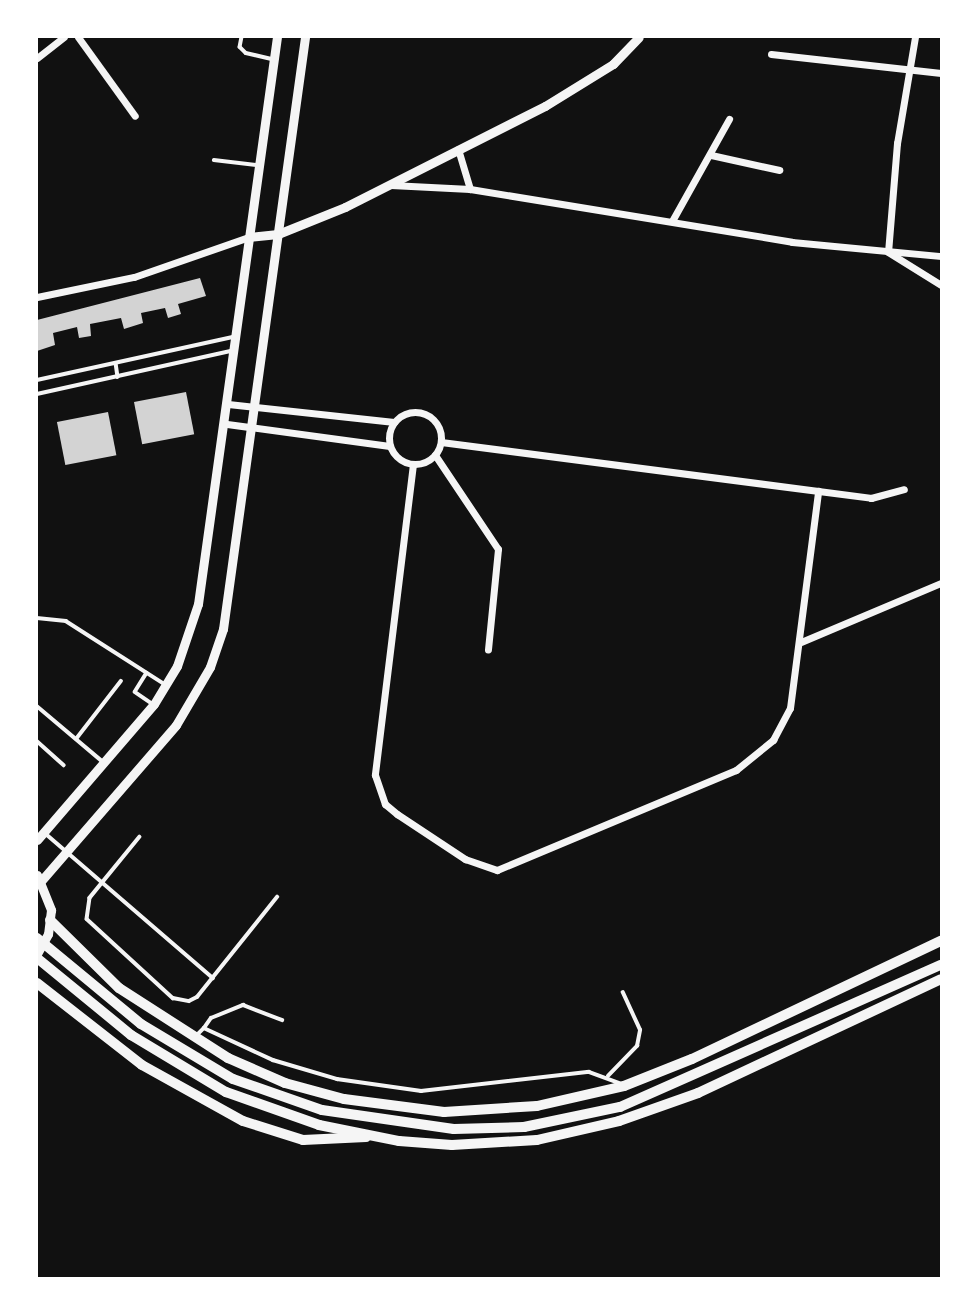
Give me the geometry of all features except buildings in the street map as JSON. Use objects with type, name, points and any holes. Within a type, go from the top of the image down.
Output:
[{"type":"main road","points":[[50,920],[111,981],[194,1038],[254,1070],[320,1093],[384,1107],[477,1112],[564,1102],[624,1086],[692,1059],[941,941]]},
{"type":"main road","points":[[38,949],[170,1044],[233,1079],[322,1110],[454,1129],[524,1127],[586,1116],[656,1094],[941,965]]},
{"type":"main road","points":[[38,949],[103,1014],[173,1063],[260,1106],[319,1125],[426,1144],[482,1144],[592,1129],[698,1093],[941,979]]},
{"type":"main road","points":[[37,983],[110,1042],[177,1087],[243,1121],[303,1140],[347,1141],[371,1135]]},
{"type":"main road","points":[[303,1140],[313,1136],[319,1125],[322,1110],[320,1093]]},
{"type":"street","points":[[49,37],[54,44]]},
{"type":"street","points":[[37,58],[64,37]]},
{"type":"street","points":[[78,37],[135,116]]},
{"type":"street","points":[[40,836],[154,704],[167,685],[198,604],[227,424],[249,237],[277,37]]},
{"type":"street","points":[[38,949],[50,920],[39,878],[176,724],[210,667],[233,578],[305,37]]},
{"type":"street","points":[[37,297],[134,277],[249,237],[278,234],[388,185],[582,86],[639,37]]},
{"type":"street","points":[[888,252],[897,143],[915,37]]},
{"type":"street","points":[[771,54],[941,73]]},
{"type":"street","points":[[673,221],[712,155],[729,120]]},
{"type":"street","points":[[458,149],[470,188]]},
{"type":"street","points":[[712,155],[779,170]]},
{"type":"street","points":[[388,185],[470,188],[792,242],[941,256]]},
{"type":"street","points":[[888,252],[941,285]]},
{"type":"street","points":[[229,404],[394,422]]},
{"type":"street","points":[[420,412],[436,423],[441,442],[435,455],[413,464],[398,459],[390,446],[394,422],[401,416],[420,412]]},
{"type":"street","points":[[227,424],[390,446]]},
{"type":"street","points":[[441,442],[871,498],[904,489]]},
{"type":"street","points":[[435,455],[498,549],[488,650]]},
{"type":"street","points":[[413,464],[375,775],[385,804],[479,866],[513,866],[753,759],[773,740],[786,718],[801,642],[818,491]]},
{"type":"street","points":[[801,642],[941,583]]},
{"type":"lane","points":[[242,37],[240,47],[246,53],[274,59]]},
{"type":"lane","points":[[214,160],[259,166]]},
{"type":"lane","points":[[37,380],[238,336]]},
{"type":"lane","points":[[37,394],[236,349]]},
{"type":"lane","points":[[116,363],[118,377]]},
{"type":"lane","points":[[37,618],[66,621],[167,685]]},
{"type":"lane","points":[[147,673],[135,691],[154,704]]},
{"type":"lane","points":[[76,739],[121,681]]},
{"type":"lane","points":[[37,706],[102,762]]},
{"type":"lane","points":[[37,741],[64,765]]},
{"type":"lane","points":[[40,836],[65,851],[213,978]]},
{"type":"lane","points":[[140,837],[90,898],[87,919],[173,998],[189,1001],[213,978],[277,897]]},
{"type":"lane","points":[[608,1076],[636,1046],[640,1030],[623,993]]},
{"type":"lane","points":[[194,1038],[211,1018],[243,1006],[282,1020]]},
{"type":"lane","points":[[204,1028],[273,1059],[337,1079],[421,1091],[589,1072],[608,1076],[624,1086]]}]
